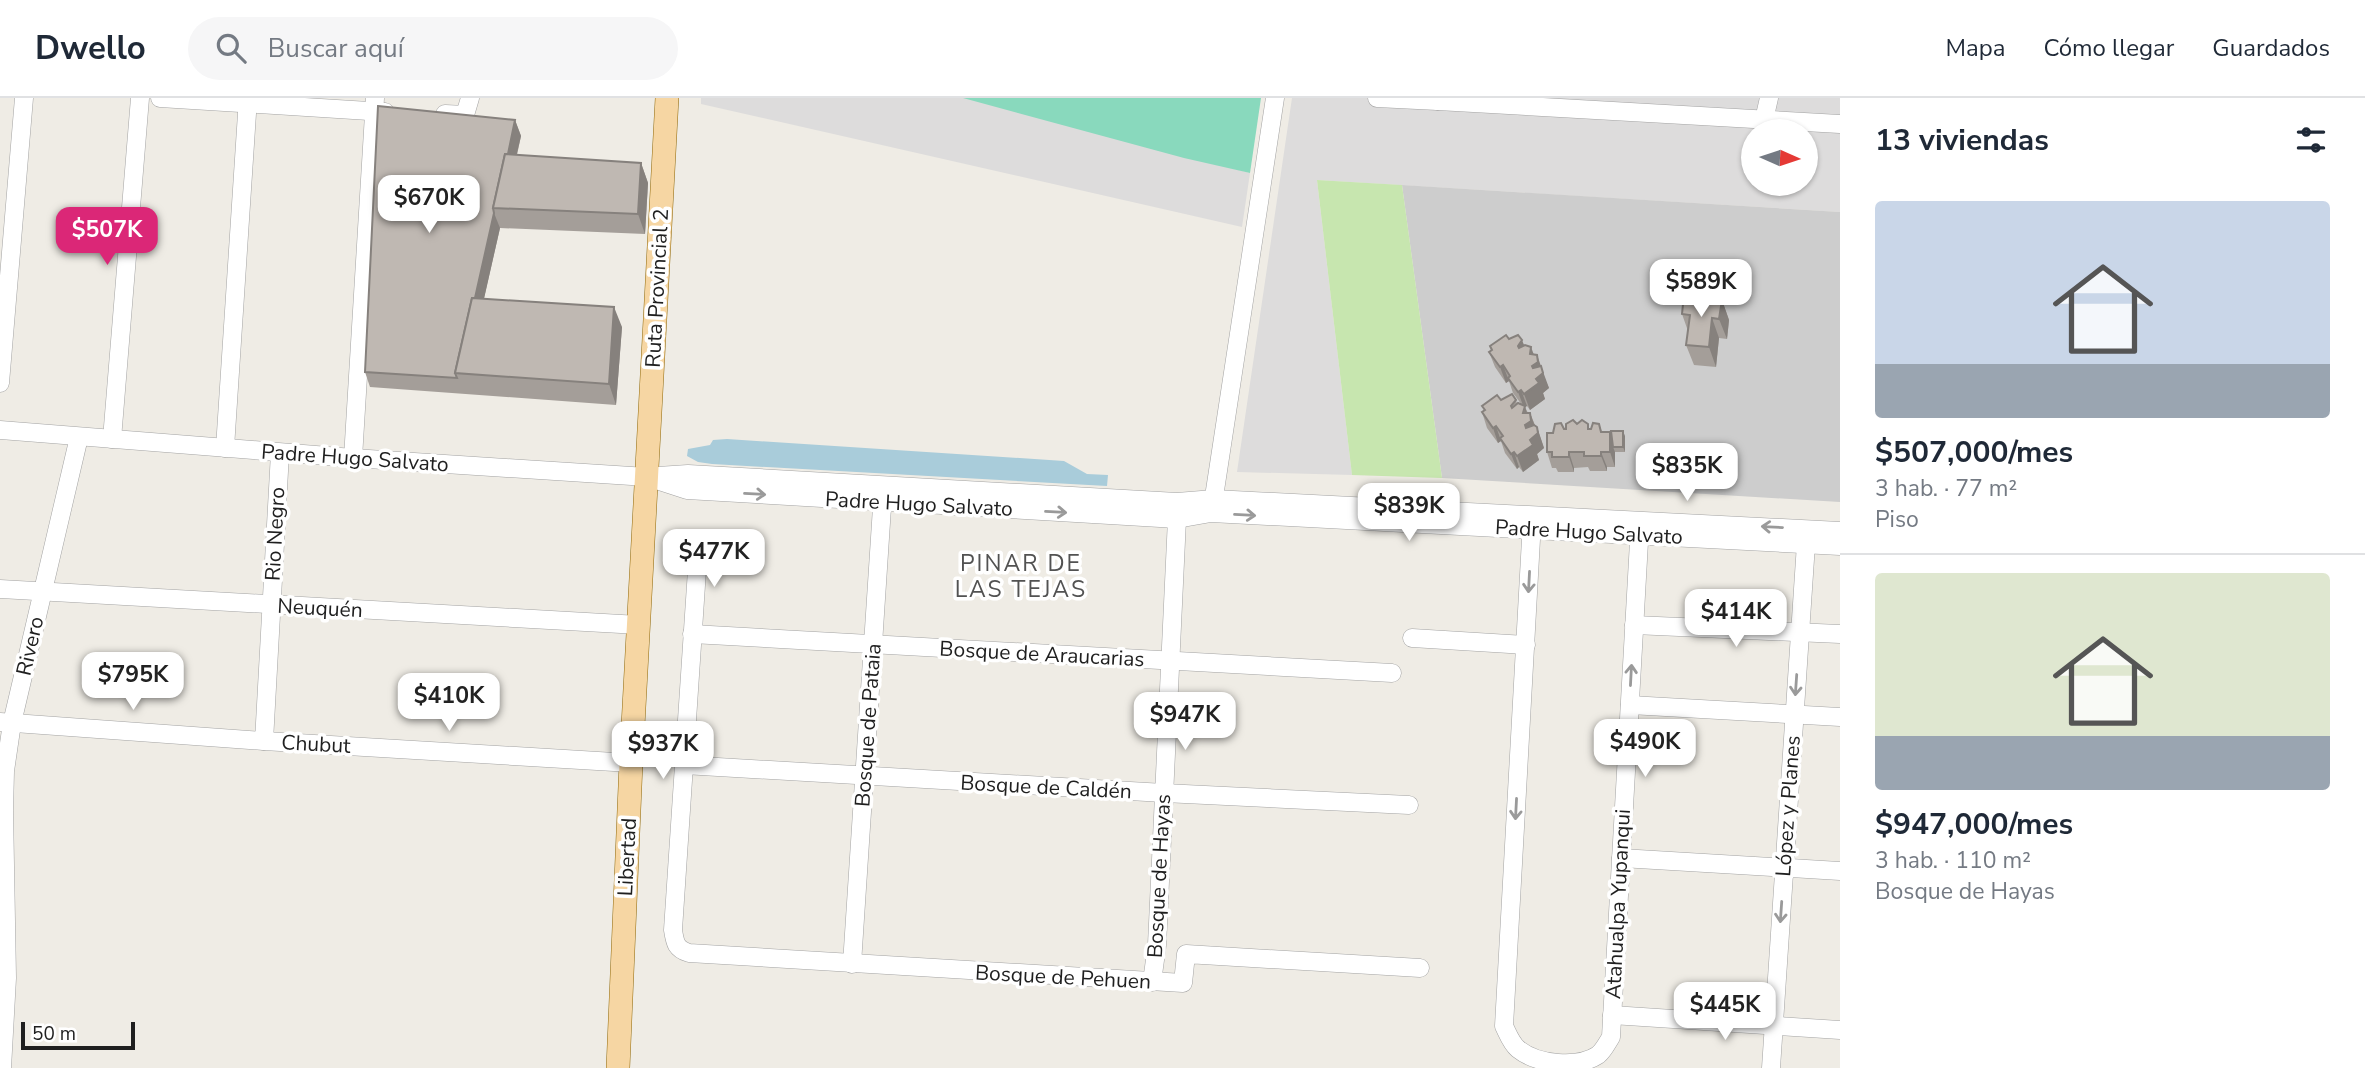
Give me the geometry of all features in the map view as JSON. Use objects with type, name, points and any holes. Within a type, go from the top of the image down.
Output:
[{"type":"main road","name":"Ruta Provincial 2","points":[[647,477],[667,98]]},
{"type":"main road","name":"Libertad","points":[[618,1068],[647,477]]},
{"type":"street","points":[[0,383],[24,98]]},
{"type":"street","points":[[112,439],[140,98]]},
{"type":"street","points":[[160,98],[374,105],[400,113]]},
{"type":"street","points":[[426,114],[465,115],[470,98]]},
{"type":"street","points":[[1212,506],[1275,98]]},
{"type":"street","points":[[1377,98],[1603,104],[1754,119]]},
{"type":"street","points":[[1764,119],[1769,98]]},
{"type":"street","points":[[225,448],[248,101]]},
{"type":"street","points":[[353,458],[374,105]]},
{"type":"street","points":[[1818,123],[1840,124]]},
{"type":"street","name":"Padre Hugo Salvato","points":[[0,430],[280,453],[647,477],[688,474],[1177,519],[1212,506]]},
{"type":"street","name":"Rivero","points":[[2,1068],[7,978],[4,810],[6,722],[43,593],[79,437]]},
{"type":"street","name":"Rio Negro","points":[[264,741],[280,453]]},
{"type":"street","name":"Padre Hugo Salvato","points":[[647,477],[687,490],[1178,502],[1212,506],[1640,527],[1840,531]]},
{"type":"street","name":"Bosque de Pataia","points":[[852,964],[883,493]]},
{"type":"street","name":"Bosque de Hayas","points":[[1152,982],[1157,945],[1177,519]]},
{"type":"street","points":[[1532,522],[1504,1026],[1517,1049],[1528,1055],[1569,1066]]},
{"type":"street","name":"Padre Hugo Salvato","points":[[1640,527],[1840,546]]},
{"type":"street","name":"Atahualpa Yupanqui","points":[[1569,1066],[1599,1055],[1611,1037],[1640,527]]},
{"type":"street","points":[[684,765],[699,540]]},
{"type":"street","name":"López y Planes","points":[[1771,1068],[1806,544]]},
{"type":"street","name":"Neuquén","points":[[0,589],[639,625]]},
{"type":"street","points":[[1634,625],[1840,634]]},
{"type":"street","name":"Bosque de Araucarias","points":[[692,634],[1392,673]]},
{"type":"street","points":[[1412,638],[1526,645]]},
{"type":"street","points":[[1630,705],[1840,716]]},
{"type":"street","name":"Chubut","points":[[6,722],[631,763]]},
{"type":"street","name":"Bosque de Caldén","points":[[684,765],[1409,805]]},
{"type":"street","name":"Bosque de Pehuen","points":[[684,765],[673,930],[675,944],[681,950],[689,953],[852,964],[1183,983],[1186,954]]},
{"type":"street","points":[[1621,858],[1840,871]]},
{"type":"street","points":[[1157,945],[1186,954],[1420,968]]},
{"type":"street","points":[[1612,1015],[1840,1030]]},
{"type":"shaded area","points":[[701,98],[965,98],[1250,173],[1242,227],[701,104]]},
{"type":"shaded area","points":[[1292,98],[1840,98],[1840,212],[1317,180],[1352,475],[1237,472]]},
{"type":"shaded area","points":[[1402,185],[1840,212],[1840,502],[1442,478]]},
{"type":"green space","points":[[963,98],[1261,98],[1250,173],[1184,158]]},
{"type":"green space","points":[[1317,180],[1402,185],[1442,478],[1352,475]]},
{"type":"water","points":[[713,440],[1064,461],[1087,474],[1108,475],[1107,486],[712,464],[698,462],[687,456],[688,449],[710,445]]},
{"type":"building","points":[[378,106],[515,120],[508,154],[505,154],[475,298],[472,298],[455,373],[457,378],[365,372]]},
{"type":"building","points":[[505,154],[641,163],[638,214],[493,208]]},
{"type":"building","points":[[1684,295],[1722,300],[1719,319],[1712,318],[1709,347],[1686,345],[1690,315],[1682,314]]},
{"type":"building","points":[[472,298],[614,307],[609,384],[455,373]]},
{"type":"building","points":[[1506,335],[1509,339],[1518,335],[1522,340],[1519,348],[1525,345],[1531,347],[1530,354],[1537,355],[1538,362],[1533,368],[1541,366],[1543,373],[1536,379],[1539,383],[1524,394],[1521,390],[1518,392],[1503,365],[1500,367],[1489,352],[1492,350],[1490,346]]},
{"type":"building","points":[[1512,394],[1516,400],[1512,408],[1518,403],[1525,406],[1523,413],[1530,413],[1531,421],[1525,425],[1526,428],[1534,425],[1538,433],[1530,440],[1533,445],[1517,456],[1514,452],[1511,454],[1500,438],[1503,436],[1496,426],[1493,428],[1482,412],[1485,410],[1482,406],[1497,395],[1501,400]]},
{"type":"building","points":[[1573,420],[1577,424],[1582,420],[1588,424],[1588,429],[1591,429],[1593,423],[1599,424],[1601,432],[1610,432],[1610,452],[1601,452],[1601,456],[1584,456],[1584,452],[1569,452],[1569,457],[1552,457],[1552,452],[1547,452],[1547,433],[1553,433],[1555,424],[1561,423],[1566,429],[1566,424]]},
{"type":"building","points":[[1611,431],[1623,431],[1623,447],[1613,447]]},
{"type":"district","name":"PINAR DE LAS TEJAS","points":[[1021,576]]}]
